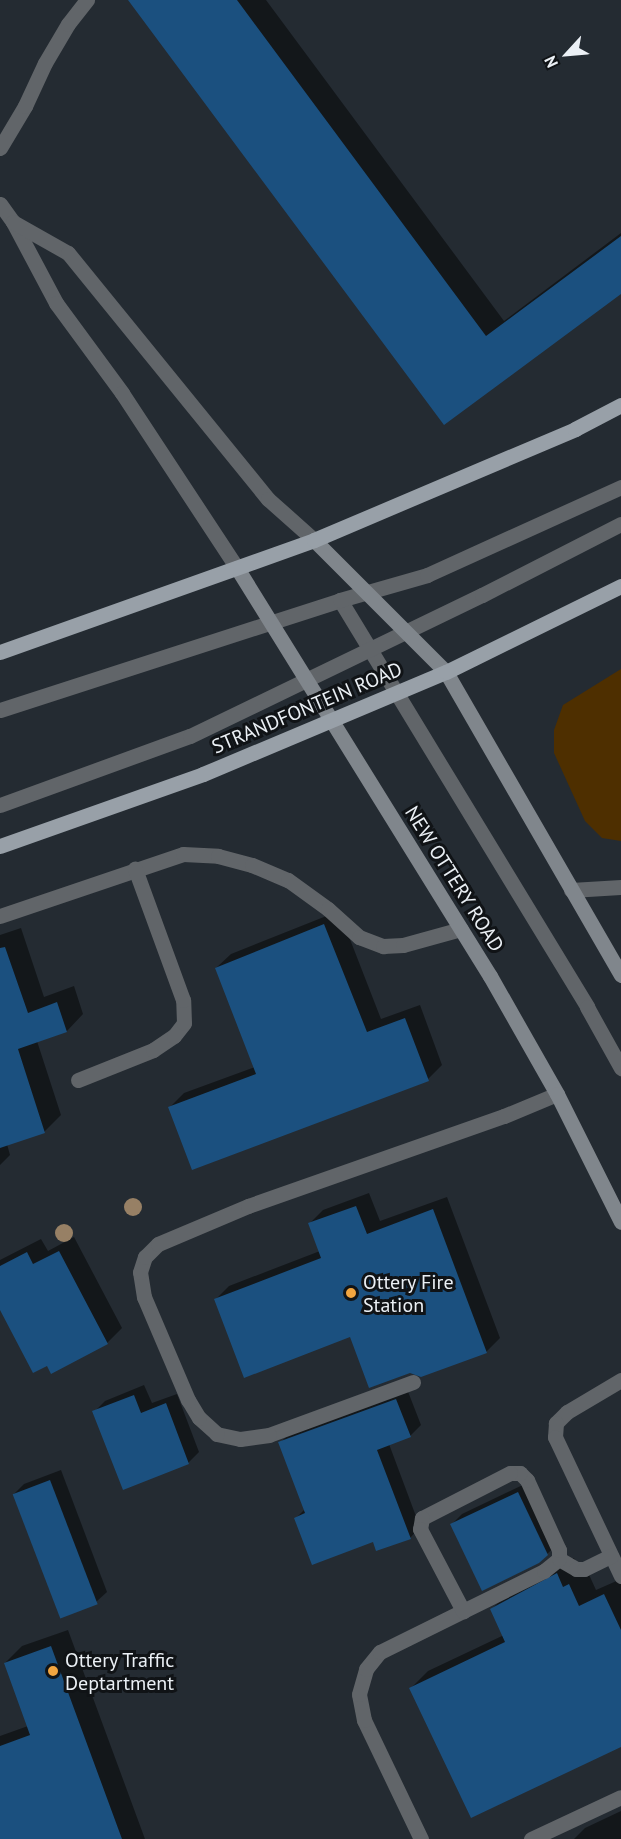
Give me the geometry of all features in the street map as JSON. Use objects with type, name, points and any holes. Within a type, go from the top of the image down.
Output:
[{"type":"main road","points":[[0,652],[314,540],[575,429],[621,405]]},
{"type":"main road","points":[[314,540],[446,672],[621,975]]},
{"type":"main road","name":"NEW OTTERY ROAD","points":[[237,568],[461,929],[557,1094],[621,1222]]},
{"type":"main road","name":"STRANDFONTEIN ROAD","points":[[0,846],[150,795],[396,693],[446,672],[621,586]]},
{"type":"street","points":[[0,148],[51,53],[87,0]]},
{"type":"street","points":[[0,204],[14,222],[56,303],[122,393],[237,568]]},
{"type":"street","points":[[14,222],[68,253],[268,499],[314,540]]},
{"type":"street","points":[[0,710],[340,600],[427,575],[621,487]]},
{"type":"street","points":[[0,805],[190,736],[621,524]]},
{"type":"street","points":[[340,600],[587,1007],[621,1068]]},
{"type":"street","points":[[0,916],[183,854],[218,856],[252,865],[288,880],[328,909],[359,937],[383,946],[403,945],[461,929]]},
{"type":"street","points":[[78,1080],[153,1050],[174,1036],[184,1023],[183,1000],[135,869]]},
{"type":"street","points":[[571,890],[621,887]]},
{"type":"street","points":[[413,1382],[269,1435],[240,1439],[217,1434],[199,1418],[188,1400],[144,1297],[140,1272],[145,1257],[158,1244],[248,1206],[504,1116],[557,1094]]},
{"type":"street","points":[[621,1380],[567,1412],[556,1423],[555,1437],[621,1576]]},
{"type":"street","points":[[463,1611],[420,1529],[422,1518],[429,1514],[510,1473],[520,1473],[527,1480],[559,1550],[559,1559]]},
{"type":"street","points":[[559,1559],[576,1569],[584,1569],[611,1556]]},
{"type":"street","points":[[421,1839],[364,1720],[359,1694],[366,1669],[380,1652],[543,1571],[559,1559]]},
{"type":"street","points":[[531,1839],[621,1797]]},
{"type":"shaded area","points":[[621,669],[621,841],[602,838],[585,821],[554,753],[554,730],[563,705]]},
{"type":"building","points":[[128,0],[237,0],[486,336],[621,236],[621,294],[444,425]]},
{"type":"building","points":[[324,924],[367,1032],[405,1018],[429,1081],[192,1170],[168,1107],[256,1074],[215,968]]},
{"type":"building","points":[[5,947],[28,1013],[57,1002],[67,1032],[18,1049],[45,1133],[0,1148],[0,948]]},
{"type":"building","points":[[356,1206],[367,1234],[433,1209],[487,1353],[421,1377],[410,1373],[369,1388],[350,1337],[244,1378],[214,1299],[321,1258],[308,1223]]},
{"type":"building","points":[[59,1251],[108,1344],[51,1374],[47,1366],[33,1373],[0,1310],[0,1266],[27,1252],[33,1264]]},
{"type":"building","points":[[134,1395],[141,1413],[166,1403],[189,1464],[123,1490],[92,1411]]},
{"type":"building","points":[[396,1399],[411,1437],[377,1450],[411,1539],[376,1551],[373,1542],[312,1565],[294,1518],[305,1513],[278,1442]]},
{"type":"building","points":[[50,1480],[98,1604],[60,1619],[13,1494]]},
{"type":"building","points":[[518,1492],[548,1555],[539,1563],[482,1591],[450,1524]]},
{"type":"building","points":[[557,1573],[563,1587],[569,1584],[579,1606],[604,1594],[621,1630],[621,1747],[471,1818],[409,1688],[505,1642],[490,1609]]},
{"type":"building","points":[[51,1646],[122,1839],[0,1839],[0,1746],[30,1735],[4,1663]]},
{"type":"place","name":"Ottery Fire Station","points":[[351,1293]]},
{"type":"place","name":"Ottery Traffic Deptartment","points":[[53,1671]]}]
